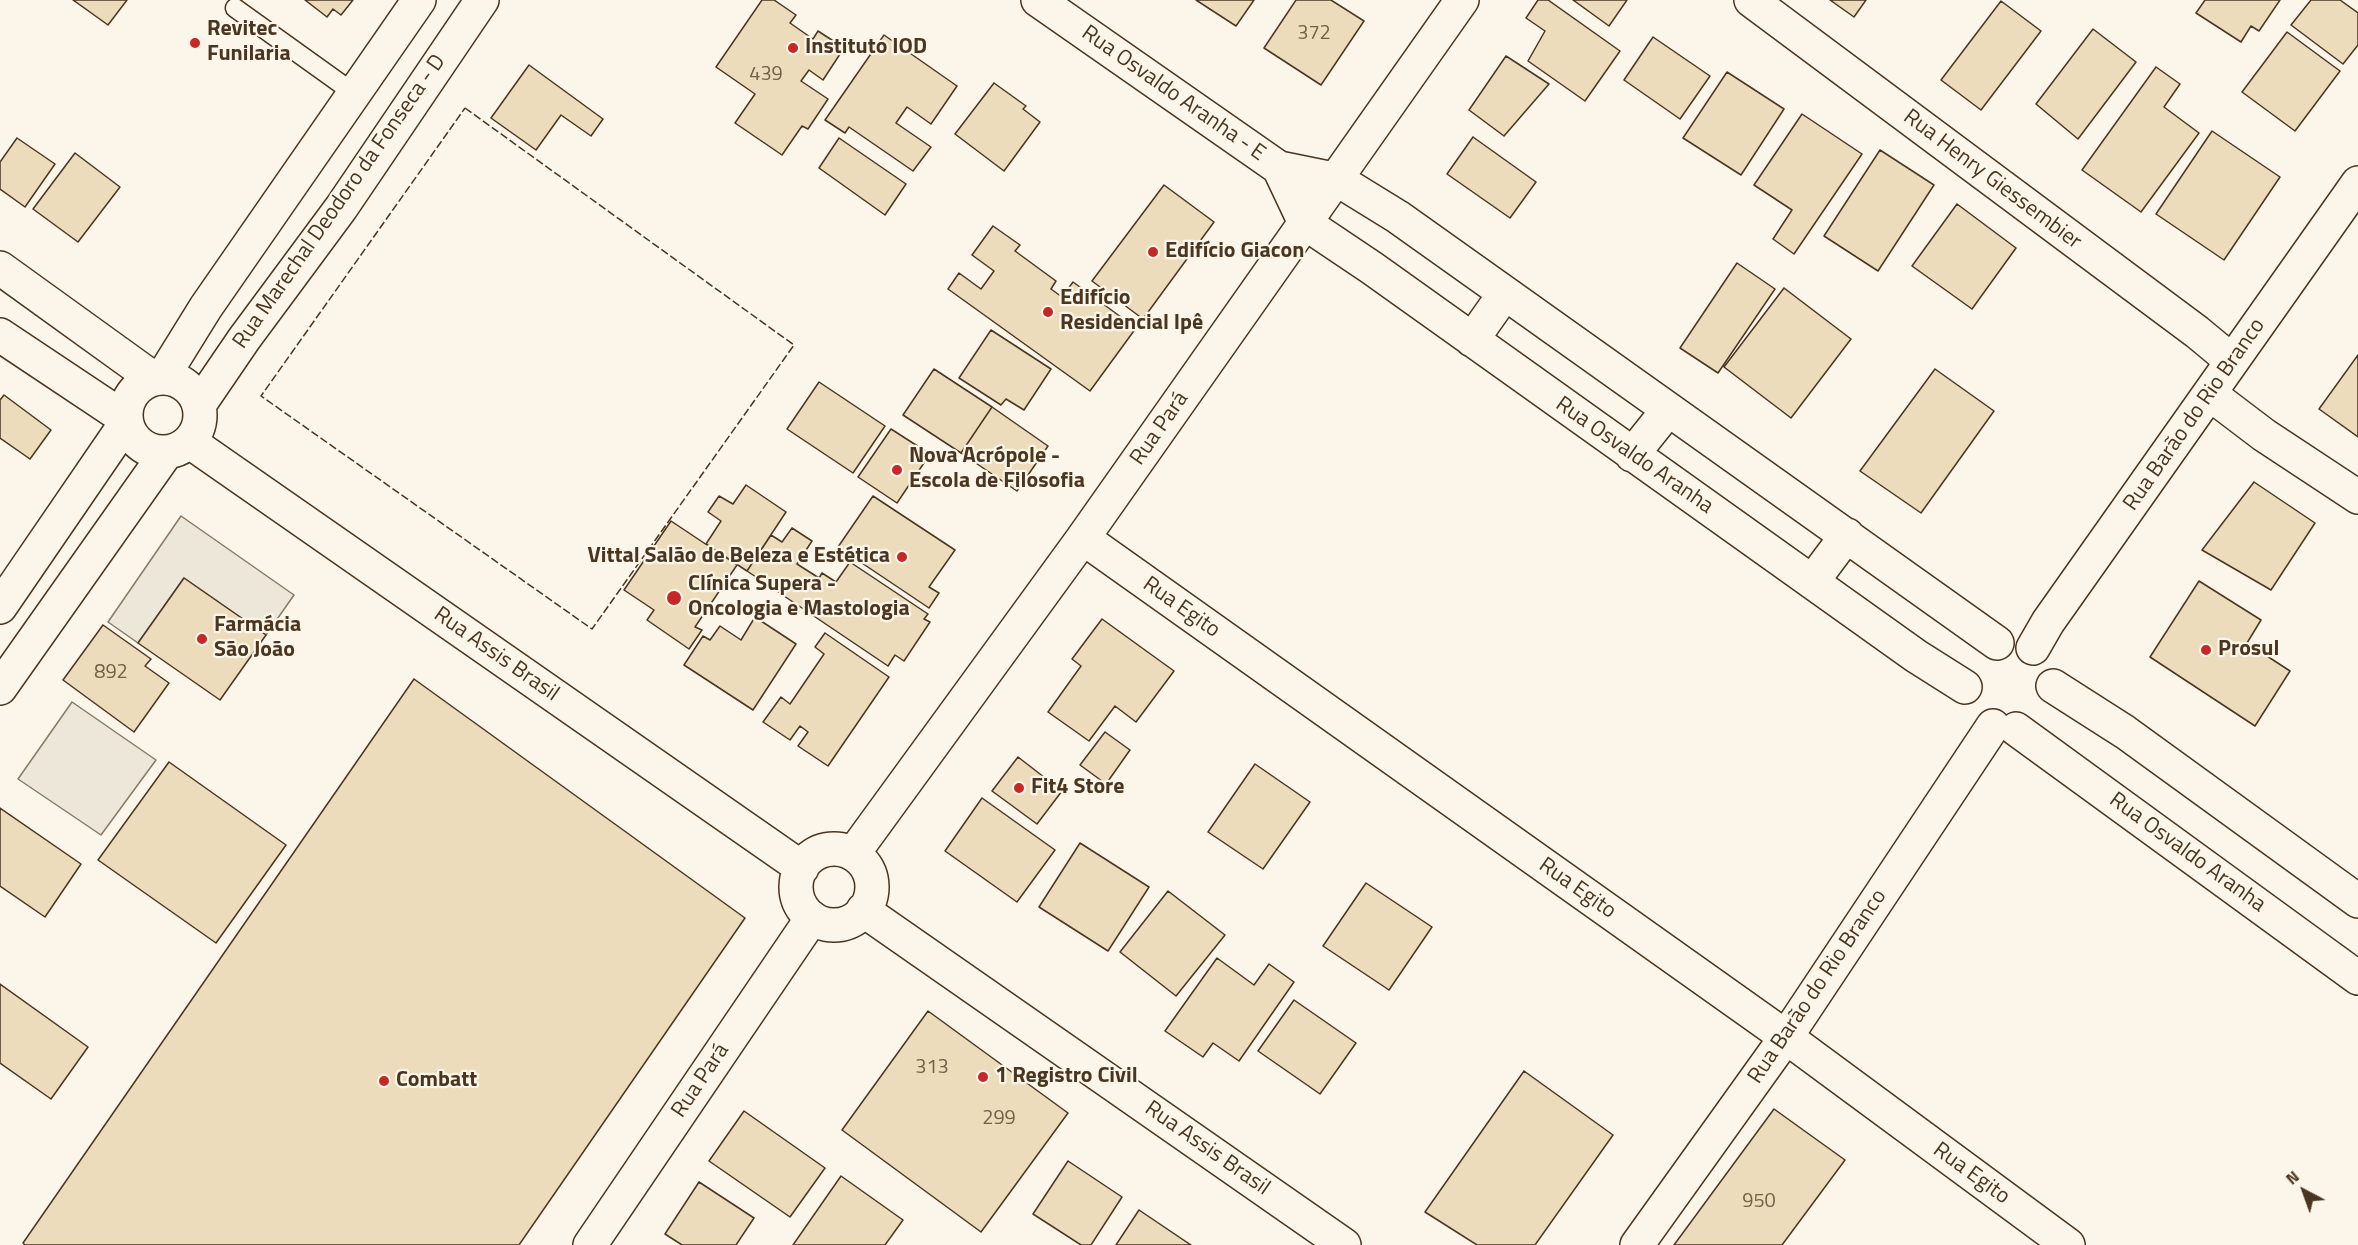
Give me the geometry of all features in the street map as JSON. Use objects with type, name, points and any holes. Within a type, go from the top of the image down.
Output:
[{"type":"street","points":[[158,379],[206,306],[419,0]]},
{"type":"street","name":"Rua Marechal Deodoro da Fonseca - D","points":[[199,405],[244,339],[341,208],[482,0]]},
{"type":"street","name":"Rua Osvaldo Aranha - E","points":[[1038,0],[1280,168],[1338,180]]},
{"type":"street","name":"Rua Pará","points":[[853,854],[1083,538],[1305,223],[1338,180],[1462,0]]},
{"type":"street","name":"Rua Henry Giessembier","points":[[1750,0],[2188,325],[2232,362]]},
{"type":"street","points":[[395,36],[437,64]]},
{"type":"street","name":"Rua Osvaldo Aranha - E","points":[[1280,168],[1305,223]]},
{"type":"street","points":[[1338,180],[1398,217],[1997,643]]},
{"type":"street","name":"Rua Barão do Rio Branco","points":[[2033,648],[2048,622],[2358,183]]},
{"type":"street","name":"Rua Osvaldo Aranha","points":[[1305,223],[1916,656],[1965,687]]},
{"type":"street","points":[[0,268],[158,379]]},
{"type":"street","points":[[1472,340],[1505,293]]},
{"type":"street","points":[[0,335],[126,421]]},
{"type":"street","points":[[0,688],[178,447],[200,422],[199,405],[192,390],[178,381],[158,379],[139,387],[128,401],[126,421],[132,436],[141,445],[153,451],[178,447]]},
{"type":"street","points":[[2210,394],[2264,435],[2358,498]]},
{"type":"street","points":[[1632,455],[1668,410]]},
{"type":"street","points":[[0,607],[126,421]]},
{"type":"street","name":"Rua Assis Brasil","points":[[178,447],[802,867]]},
{"type":"street","points":[[1812,582],[1847,535]]},
{"type":"street","name":"Rua Egito","points":[[1083,538],[1786,1037],[2068,1245]]},
{"type":"street","points":[[2015,642],[2033,648],[2051,672],[2053,686],[2048,705],[2035,721],[2004,727],[1976,715],[1968,702],[1965,687],[1969,669],[1980,653],[1997,643],[2015,642]]},
{"type":"street","points":[[2053,686],[2125,732],[2358,901]]},
{"type":"street","name":"Rua Barão do Rio Branco","points":[[1636,1245],[1786,1037],[2004,727]]},
{"type":"street","name":"Rua Osvaldo Aranha","points":[[2004,727],[2358,978]]},
{"type":"street","points":[[841,849],[853,854],[867,868],[872,884],[869,901],[860,915],[845,923],[828,925],[812,918],[800,905],[796,889],[802,867],[808,858],[823,850],[841,849]]},
{"type":"street","name":"Rua Assis Brasil","points":[[863,910],[1344,1245]]},
{"type":"street","name":"Rua Pará","points":[[594,1244],[812,918]]},
{"type":"lane","points":[[235,8],[355,94]]},
{"type":"shaded area","points":[[181,516],[294,595],[266,635],[184,578],[138,643],[108,622]]},
{"type":"shaded area","points":[[72,702],[156,760],[101,835],[18,779]]},
{"type":"building","points":[[73,0],[127,0],[108,25]]},
{"type":"building","points":[[305,0],[353,0],[341,15],[333,9],[327,17]]},
{"type":"building","points":[[762,0],[774,0],[796,15],[790,23],[813,39],[818,31],[844,48],[823,80],[809,70],[801,81],[828,99],[808,129],[802,126],[782,155],[735,123],[755,94],[716,67]]},
{"type":"building","points":[[1196,0],[1254,0],[1236,26]]},
{"type":"building","points":[[1296,0],[1331,0],[1364,21],[1321,85],[1264,48]]},
{"type":"building","points":[[1538,0],[1548,0],[1620,51],[1585,101],[1528,61],[1545,31],[1526,18]]},
{"type":"building","points":[[1573,0],[1627,0],[1609,26]]},
{"type":"building","points":[[1830,0],[1866,0],[1854,17]]},
{"type":"building","points":[[2205,0],[2280,0],[2259,31],[2251,26],[2241,42],[2196,13]]},
{"type":"building","points":[[2311,0],[2340,0],[2358,13],[2358,45],[2343,64],[2291,25]]},
{"type":"building","points":[[2001,1],[2041,31],[1981,110],[1941,80]]},
{"type":"building","points":[[2093,29],[2136,62],[2078,139],[2036,104]]},
{"type":"building","points":[[2287,32],[2340,71],[2295,131],[2242,92]]},
{"type":"building","points":[[884,35],[957,86],[931,124],[907,107],[896,123],[931,147],[913,171],[849,127],[845,133],[825,120]]},
{"type":"building","points":[[1653,37],[1710,76],[1680,119],[1624,80]]},
{"type":"building","points":[[1506,56],[1549,84],[1504,136],[1469,110]]},
{"type":"building","points":[[529,65],[603,119],[591,136],[561,115],[536,150],[491,118]]},
{"type":"building","points":[[2156,67],[2180,84],[2164,107],[2199,133],[2141,212],[2082,170]]},
{"type":"building","points":[[1727,72],[1784,109],[1741,175],[1683,138]]},
{"type":"building","points":[[994,83],[1026,106],[1023,109],[1040,122],[1004,171],[955,134]]},
{"type":"building","points":[[1802,114],[1862,154],[1794,254],[1773,239],[1792,210],[1754,185]]},
{"type":"building","points":[[2212,131],[2280,177],[2224,260],[2156,214]]},
{"type":"building","points":[[1473,137],[1536,182],[1510,218],[1447,174]]},
{"type":"building","points":[[17,138],[55,164],[25,207],[0,189],[0,162]]},
{"type":"building","points":[[839,138],[906,184],[885,215],[819,168]]},
{"type":"building","points":[[1880,150],[1934,185],[1878,271],[1824,236]]},
{"type":"building","points":[[75,153],[120,187],[78,242],[33,209]]},
{"type":"building","name":"Edifício Giacon","points":[[1164,185],[1214,222],[1143,319],[1092,281]]},
{"type":"building","points":[[1957,204],[2016,248],[1972,309],[1912,266]]},
{"type":"building","name":"Edifício Residencial Ipê","points":[[993,226],[1020,245],[1015,251],[1056,281],[1051,289],[1062,297],[1073,282],[1136,328],[1090,391],[948,289],[959,273],[981,289],[994,271],[972,255]]},
{"type":"building","points":[[1737,263],[1775,289],[1718,373],[1680,348]]},
{"type":"building","points":[[1784,288],[1851,339],[1791,418],[1724,367]]},
{"type":"building","points":[[991,330],[1051,369],[1024,410],[1006,399],[1001,405],[959,378]]},
{"type":"building","points":[[2358,355],[2358,437],[2319,409]]},
{"type":"building","points":[[934,369],[992,407],[961,453],[903,415]]},
{"type":"building","points":[[1935,369],[1994,411],[1921,513],[1860,471]]},
{"type":"building","points":[[819,382],[885,426],[853,473],[787,429]]},
{"type":"building","points":[[4,395],[51,430],[30,459],[0,438],[0,400]]},
{"type":"building","points":[[992,407],[1048,446],[1017,491],[961,453]]},
{"type":"building","points":[[891,429],[930,454],[897,503],[858,477]]},
{"type":"building","points":[[2254,482],[2315,523],[2271,590],[2202,550]]},
{"type":"building","points":[[746,485],[786,512],[747,571],[706,544],[721,521],[708,512],[719,496],[733,504]]},
{"type":"building","points":[[873,496],[955,550],[929,587],[939,593],[929,608],[838,547]]},
{"type":"building","points":[[671,521],[737,565],[695,627],[702,630],[689,649],[647,620],[654,610],[624,590]]},
{"type":"building","points":[[792,528],[812,541],[797,564],[819,578],[822,573],[836,582],[850,562],[928,614],[924,619],[930,622],[904,661],[895,655],[888,666],[747,571],[771,535],[782,542]]},
{"type":"building","name":"Farmácia São João","points":[[184,578],[266,635],[220,700],[138,643]]},
{"type":"building","name":"Prosul","points":[[2199,581],[2261,620],[2247,643],[2290,671],[2255,726],[2150,657]]},
{"type":"building","points":[[755,617],[796,644],[753,710],[684,665],[703,636],[710,640],[720,626],[741,640]]},
{"type":"building","points":[[1102,619],[1174,671],[1136,722],[1115,706],[1089,741],[1048,712],[1081,666],[1072,659]]},
{"type":"building","points":[[103,625],[151,659],[145,666],[169,683],[134,732],[63,680]]},
{"type":"building","points":[[825,633],[889,677],[828,766],[798,746],[808,732],[800,726],[790,740],[763,722],[781,697],[790,704],[824,654],[815,647]]},
{"type":"building","name":"Combatt","points":[[414,679],[745,918],[519,1245],[25,1245],[23,1243]]},
{"type":"building","points":[[1105,732],[1130,750],[1106,784],[1080,765]]},
{"type":"building","points":[[1018,757],[1062,791],[1037,824],[992,791]]},
{"type":"building","points":[[169,762],[286,845],[216,943],[98,860]]},
{"type":"building","points":[[1255,764],[1310,802],[1263,869],[1208,832]]},
{"type":"building","points":[[982,798],[1055,850],[1017,902],[945,851]]},
{"type":"building","points":[[0,808],[81,864],[45,917],[0,886]]},
{"type":"building","points":[[1080,843],[1149,887],[1108,951],[1039,907]]},
{"type":"building","points":[[1366,883],[1432,927],[1389,990],[1323,946]]},
{"type":"building","points":[[1168,891],[1225,935],[1176,996],[1120,952]]},
{"type":"building","points":[[1217,958],[1254,985],[1269,964],[1294,982],[1239,1061],[1213,1043],[1203,1057],[1165,1031]]},
{"type":"building","points":[[0,984],[88,1047],[51,1099],[0,1063]]},
{"type":"building","points":[[1294,1000],[1356,1043],[1320,1094],[1258,1051]]},
{"type":"building","points":[[928,1011],[1068,1113],[981,1232],[842,1130]]},
{"type":"building","points":[[1524,1071],[1613,1135],[1535,1245],[1477,1245],[1425,1212]]},
{"type":"building","points":[[1774,1109],[1845,1160],[1782,1245],[1674,1245]]},
{"type":"building","points":[[744,1111],[825,1168],[790,1217],[709,1161]]},
{"type":"building","points":[[1068,1161],[1122,1197],[1091,1245],[1081,1245],[1033,1214]]},
{"type":"building","points":[[841,1176],[903,1220],[885,1245],[793,1245]]},
{"type":"building","points":[[699,1182],[754,1218],[736,1245],[682,1245],[665,1234]]},
{"type":"building","points":[[1139,1210],[1191,1245],[1116,1245]]},
{"type":"fence","points":[[465,108],[794,345],[592,629],[261,396],[465,108]]},
{"type":"place","name":"Revitec Funilaria","points":[[195,43]]},
{"type":"place","name":"Instituto IOD","points":[[793,48]]},
{"type":"place","name":"Edifício Giacon","points":[[1153,252]]},
{"type":"place","name":"Edifício Residencial Ipê","points":[[1048,312]]},
{"type":"place","name":"Nova Acrópole - Escola de Filosofia","points":[[897,470]]},
{"type":"place","name":"Vittal Salão de Beleza e Estética","points":[[902,557]]},
{"type":"place","name":"Clínica Supera - Oncologia e Mastologia","points":[[674,598]]},
{"type":"place","name":"Farmácia São João","points":[[202,639]]},
{"type":"place","name":"Prosul","points":[[2206,650]]},
{"type":"place","name":"Fit4 Store","points":[[1019,788]]},
{"type":"place","name":"1 Registro Civil","points":[[983,1077]]},
{"type":"place","name":"Combatt","points":[[384,1081]]}]
